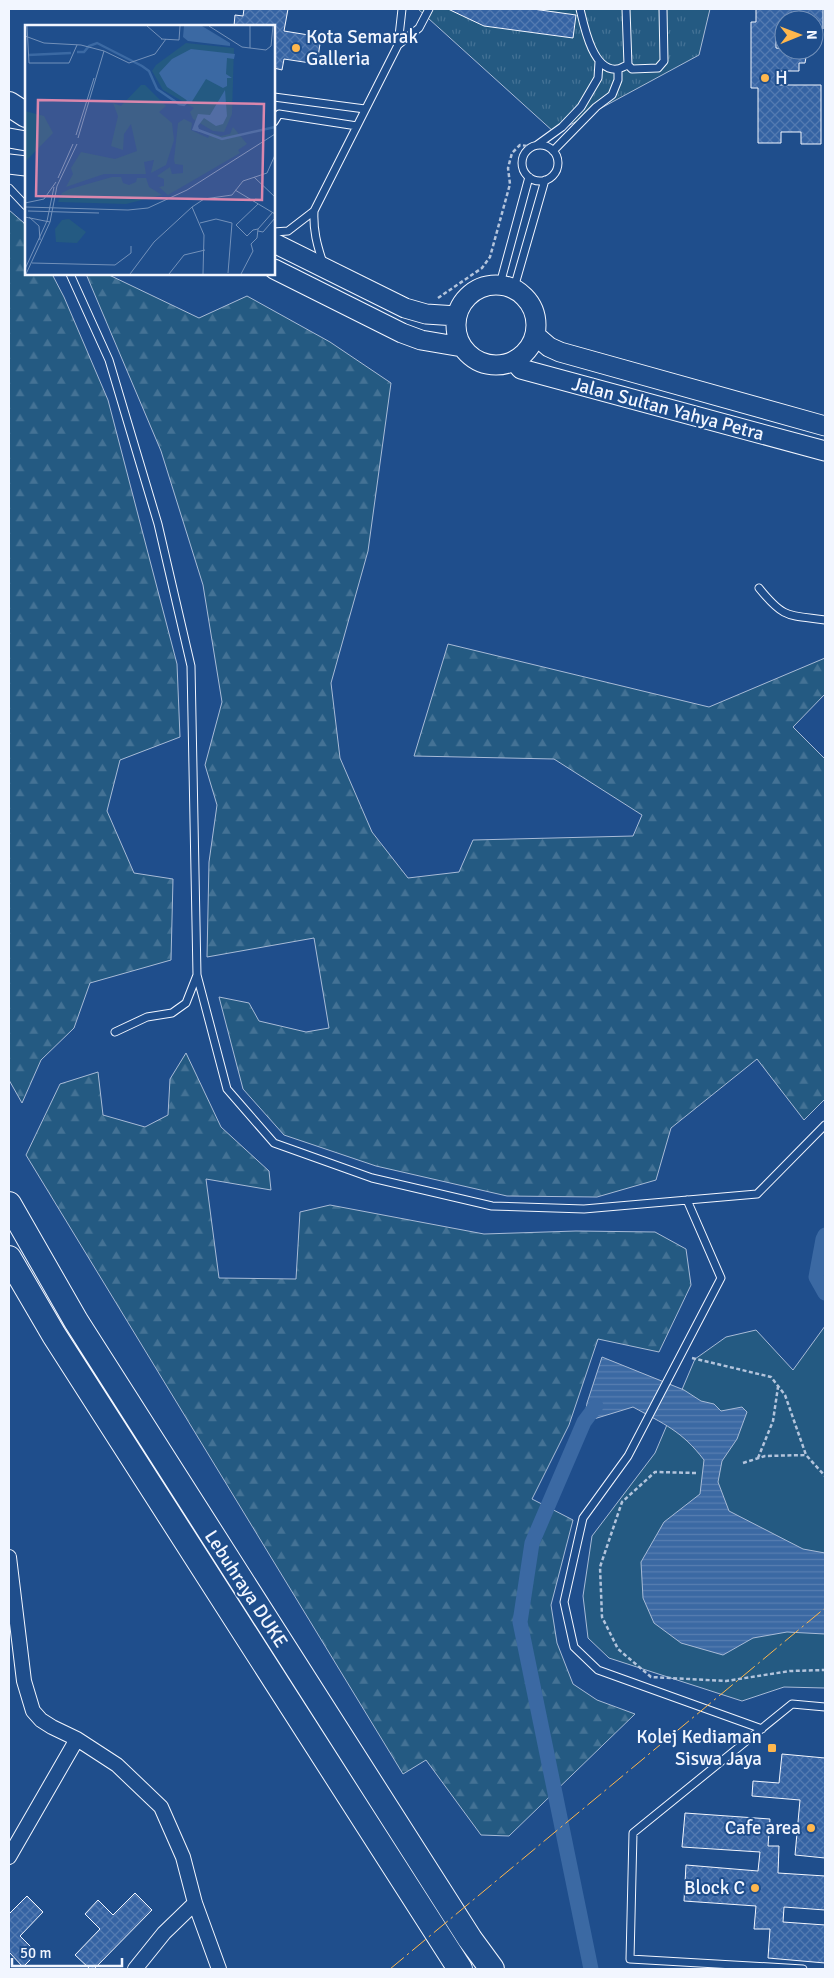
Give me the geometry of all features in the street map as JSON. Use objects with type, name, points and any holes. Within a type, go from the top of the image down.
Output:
[{"type":"highway","points":[[9,104],[25,114]]},
{"type":"highway","name":"Lebuhraya DUKE","points":[[9,1204],[76,1321],[470,1939],[492,1969]]},
{"type":"highway","name":"Lebuhraya DUKE","points":[[9,1258],[54,1335],[454,1961]]},
{"type":"main road","points":[[9,138],[25,141]]},
{"type":"main road","points":[[9,164],[25,166]]},
{"type":"main road","points":[[275,244],[405,308],[426,314],[457,316]]},
{"type":"main road","points":[[275,270],[402,333],[421,340],[462,347]]},
{"type":"main road","points":[[488,285],[507,286],[525,296],[532,308],[536,321],[535,335],[527,350],[514,361],[491,365],[480,362],[462,347],[458,337],[457,316],[464,300],[477,289],[488,285]]},
{"type":"main road","name":"Jalan Sultan Yahya Petra","points":[[535,335],[549,347],[560,352],[825,426]]},
{"type":"main road","name":"Jalan Sultan Yahya Petra","points":[[514,361],[521,369],[825,452]]},
{"type":"street","points":[[9,1557],[24,1681],[32,1710],[46,1724],[77,1739],[117,1765],[161,1807],[183,1857],[195,1903],[219,1969]]},
{"type":"street","points":[[9,1857],[77,1739]]},
{"type":"street","points":[[135,1969],[164,1933],[195,1903]]},
{"type":"lane","points":[[324,268],[316,243],[313,225],[314,211],[398,45],[402,9]]},
{"type":"lane","points":[[398,45],[419,28],[429,9]]},
{"type":"lane","points":[[534,146],[549,147],[558,162],[557,168],[545,180],[529,177],[525,172],[522,161],[527,150],[562,127],[581,108],[598,78],[599,62],[585,30],[580,9]]},
{"type":"lane","points":[[626,9],[628,64],[632,69],[658,68],[664,61],[663,9]]},
{"type":"lane","points":[[599,62],[611,69],[618,69],[628,64]]},
{"type":"lane","points":[[553,151],[596,107],[612,95],[618,80],[618,69]]},
{"type":"lane","points":[[275,97],[365,109]]},
{"type":"lane","points":[[275,120],[279,114],[357,126]]},
{"type":"lane","points":[[507,286],[529,177]]},
{"type":"lane","points":[[507,286],[545,180]]},
{"type":"lane","points":[[9,188],[25,205]]},
{"type":"lane","points":[[275,232],[288,231],[314,211]]},
{"type":"lane","points":[[70,275],[108,360],[158,524],[191,666],[197,975],[227,1089],[274,1143],[372,1178],[492,1206],[584,1209],[757,1194],[825,1125]]},
{"type":"lane","points":[[759,588],[774,607],[788,616],[825,620]]},
{"type":"lane","points":[[115,1032],[147,1017],[172,1013],[186,1003],[197,975]]},
{"type":"lane","points":[[687,1200],[721,1278],[628,1456],[583,1518],[564,1602],[574,1646],[598,1670],[762,1729]]},
{"type":"lane","points":[[803,1969],[630,1959],[633,1833],[792,1704],[825,1706]]},
{"type":"path","points":[[437,299],[482,268],[490,257],[510,184],[508,168],[512,154],[520,145],[534,146]]},
{"type":"path","points":[[680,1355],[771,1377],[784,1395],[806,1454],[825,1476]]},
{"type":"path","points":[[758,1458],[773,1421],[778,1387]]},
{"type":"path","points":[[743,1463],[766,1456],[806,1454]]},
{"type":"path","points":[[696,1473],[655,1472],[622,1502],[600,1567],[602,1617],[618,1649],[651,1677],[726,1681],[790,1671],[825,1670]]},
{"type":"green space","points":[[418,9],[710,9],[699,55],[555,133]]},
{"type":"green space","points":[[9,210],[25,226],[25,275],[53,275],[64,297],[108,400],[177,664],[180,737],[120,760],[107,811],[134,873],[173,879],[171,960],[90,983],[74,1028],[41,1060],[22,1103],[9,1080]]},
{"type":"green space","points":[[86,275],[109,275],[199,318],[247,296],[330,342],[391,383],[368,551],[331,683],[340,758],[372,832],[408,878],[459,872],[473,840],[633,836],[642,815],[554,759],[414,756],[448,644],[709,707],[825,658],[825,694],[793,727],[825,759],[825,1099],[804,1120],[757,1059],[671,1128],[656,1180],[597,1197],[507,1196],[376,1166],[284,1135],[243,1089],[219,997],[249,1003],[259,1021],[306,1032],[329,1028],[314,938],[207,957],[209,862],[217,805],[205,765],[222,702],[203,585],[161,451]]},
{"type":"green space","points":[[186,1053],[221,1127],[269,1171],[271,1190],[206,1179],[219,1278],[296,1279],[300,1212],[330,1205],[484,1234],[576,1231],[655,1232],[686,1249],[691,1285],[659,1352],[598,1339],[569,1425],[532,1499],[573,1520],[551,1605],[557,1643],[573,1684],[597,1700],[635,1714],[509,1836],[481,1835],[426,1760],[403,1774],[26,1155],[60,1084],[98,1072],[103,1115],[145,1127],[168,1115],[170,1079]]},
{"type":"green space","points":[[825,1326],[825,1688],[784,1687],[742,1701],[609,1658],[588,1638],[583,1596],[592,1536],[655,1453],[695,1359],[726,1337],[756,1330],[793,1370]]},
{"type":"shaded area","points":[[602,1357],[684,1390],[701,1401],[714,1404],[721,1411],[742,1407],[747,1412],[737,1439],[722,1461],[718,1482],[729,1511],[803,1549],[825,1553],[825,1634],[787,1632],[753,1638],[723,1655],[681,1643],[654,1623],[643,1598],[641,1562],[664,1522],[700,1494],[704,1460],[680,1435],[633,1407],[584,1422],[587,1403]]},
{"type":"building","name":"Kota Semarak Galleria","points":[[244,9],[288,9],[284,31],[321,37],[317,64],[284,59],[282,70],[275,68],[275,25],[234,25],[235,15],[243,16]]},
{"type":"building","points":[[448,9],[533,9],[576,15],[573,38],[484,26]]},
{"type":"building","name":"H","points":[[756,9],[823,9],[774,10],[774,60],[806,60],[805,63],[799,63],[799,71],[778,71],[778,85],[821,85],[821,144],[801,144],[801,132],[781,132],[781,143],[758,143],[758,88],[751,88],[751,22],[756,22]]},
{"type":"building","name":"Cafe area","points":[[782,1754],[825,1758],[825,1858],[795,1855],[800,1800],[752,1796],[753,1781],[779,1783]]},
{"type":"building","name":"Block C","points":[[685,1813],[770,1819],[768,1846],[779,1846],[778,1873],[825,1876],[825,1910],[784,1907],[783,1922],[825,1925],[825,1963],[768,1958],[770,1929],[754,1929],[756,1906],[684,1901],[686,1865],[758,1871],[760,1852],[682,1847]]},
{"type":"building","points":[[135,1893],[152,1910],[94,1969],[90,1969],[75,1955],[100,1929],[85,1914],[98,1900],[113,1915]]},
{"type":"building","points":[[27,1896],[43,1912],[20,1936],[37,1953],[23,1967],[9,1952],[9,1914]]},
{"type":"waterway","points":[[825,1235],[816,1277],[825,1293]]},
{"type":"waterway","points":[[591,1969],[520,1622],[532,1543],[584,1422],[596,1406]]},
{"type":"power","points":[[390,1969],[825,1608]]},
{"type":"place","name":"Kota Semarak Galleria","points":[[296,48]]},
{"type":"place","name":"H","points":[[765,78]]},
{"type":"place","name":"Kolej Kediaman Siswa Jaya","points":[[772,1748]]},
{"type":"place","name":"Cafe area","points":[[811,1828]]},
{"type":"place","name":"Block C","points":[[755,1888]]}]
